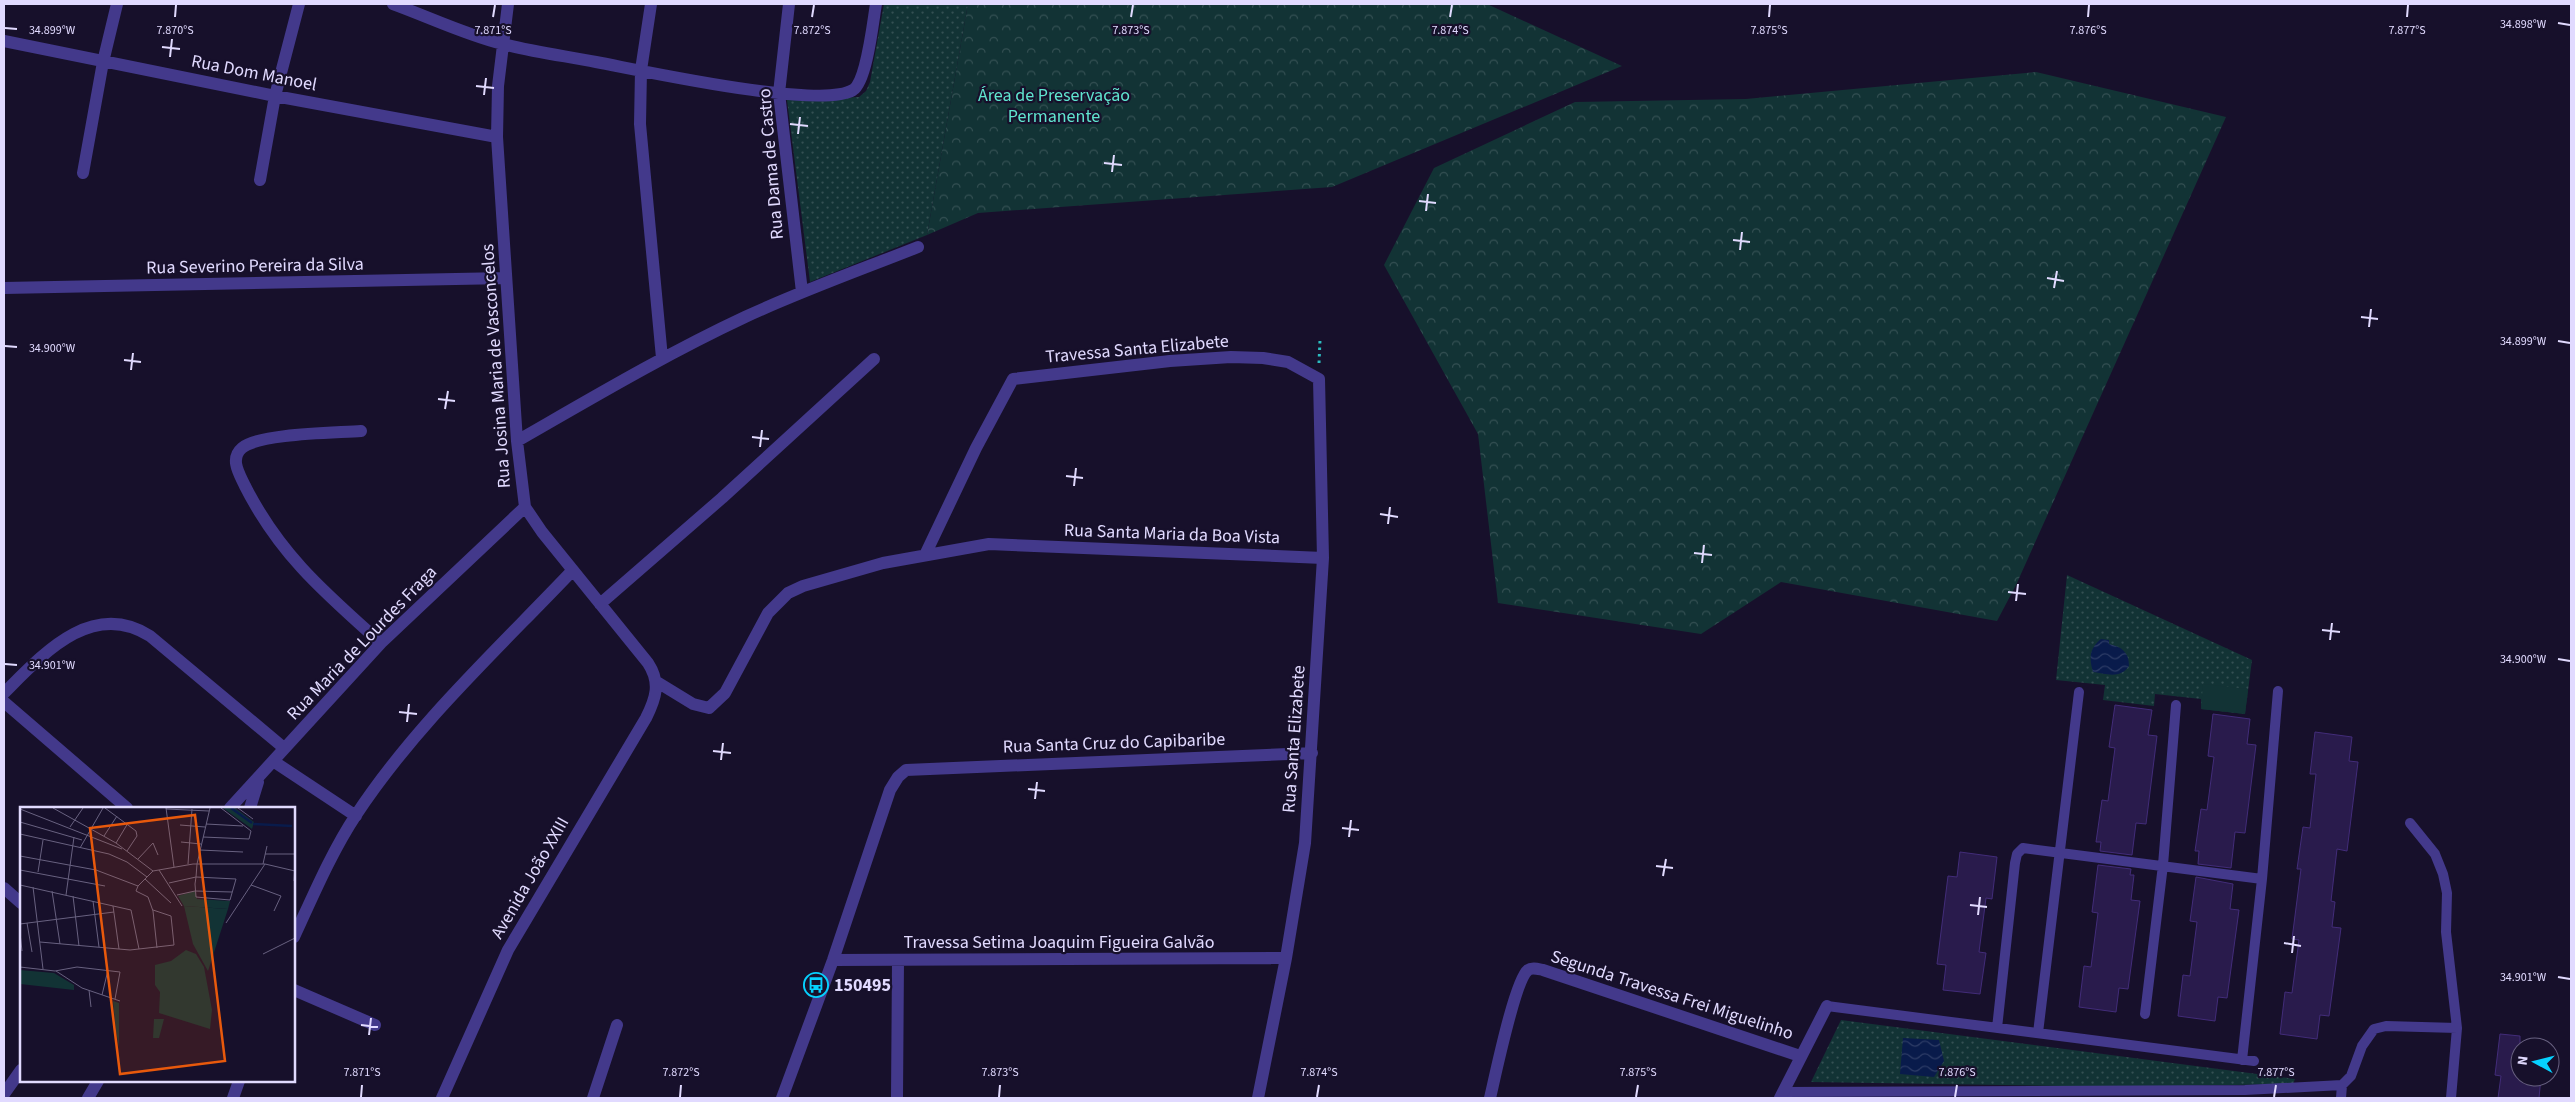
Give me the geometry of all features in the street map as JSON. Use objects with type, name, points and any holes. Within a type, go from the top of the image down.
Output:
[{"type":"street","points":[[83,173],[103,62],[117,4]]},
{"type":"street","points":[[260,180],[275,96],[299,4]]},
{"type":"street","points":[[393,4],[502,44],[779,94],[826,95],[846,93],[854,90],[864,68],[876,4]]},
{"type":"street","name":"Rua Josina Maria de Vasconcelos","points":[[508,4],[502,44],[497,137],[517,441],[526,507],[573,570],[648,663],[657,682]]},
{"type":"street","points":[[651,4],[641,70],[640,124],[662,358]]},
{"type":"street","name":"Rua Dama de Castro","points":[[789,4],[779,94],[802,292]]},
{"type":"street","name":"Rua Dom Manoel","points":[[4,41],[275,96],[497,137]]},
{"type":"street","points":[[517,441],[662,358],[802,292],[918,247]]},
{"type":"street","name":"Rua Severino Pereira da Silva","points":[[4,288],[506,278]]},
{"type":"street","name":"Travessa Santa Elizabete","points":[[925,555],[976,448],[1013,380],[1170,360],[1231,357],[1263,358],[1288,362],[1319,378]]},
{"type":"street","points":[[600,604],[722,498],[874,359]]},
{"type":"street","name":"Rua Santa Elizabete","points":[[1258,1098],[1286,958],[1305,843],[1323,558],[1319,378]]},
{"type":"street","points":[[361,431],[292,436],[256,442],[241,449],[237,455],[236,466],[258,511],[287,554],[326,594],[381,643]]},
{"type":"street","name":"Rua Maria de Lourdes Fraga","points":[[231,807],[381,643],[526,507]]},
{"type":"street","name":"Rua Santa Maria da Boa Vista","points":[[657,682],[693,704],[709,708],[726,693],[768,613],[788,593],[803,586],[883,563],[925,555],[989,544],[1323,558]]},
{"type":"street","points":[[295,935],[356,816],[422,728],[573,570]]},
{"type":"street","points":[[4,693],[47,651],[64,639],[100,624],[117,622],[132,626],[150,636],[284,748]]},
{"type":"street","name":"Avenida João XXIII","points":[[442,1098],[508,950],[646,718],[655,698],[657,682]]},
{"type":"street","points":[[4,702],[126,807]]},
{"type":"street","name":"Rua Santa Cruz do Capibaribe","points":[[833,960],[890,790],[898,777],[906,770],[1312,753]]},
{"type":"street","points":[[273,761],[356,816]]},
{"type":"street","points":[[250,807],[258,779]]},
{"type":"street","points":[[4,888],[20,901]]},
{"type":"street","name":"Travessa Setima Joaquim Figueira Galvão","points":[[833,960],[1286,958]]},
{"type":"street","points":[[782,1098],[833,960]]},
{"type":"street","points":[[897,1098],[898,960]]},
{"type":"street","name":"Segunda Travessa Frei Miguelinho","points":[[1490,1098],[1517,993],[1526,971],[1534,969],[1543,970],[1800,1056]]},
{"type":"street","points":[[295,990],[375,1025]]},
{"type":"street","points":[[1781,1095],[1827,1006]]},
{"type":"street","points":[[593,1098],[617,1024]]},
{"type":"street","points":[[4,1094],[20,1071]]},
{"type":"street","points":[[88,1098],[97,1082]]},
{"type":"street","points":[[233,1098],[239,1082]]},
{"type":"lane","points":[[2242,1060],[2262,879],[2278,691]]},
{"type":"lane","points":[[2038,1033],[2079,692]]},
{"type":"lane","points":[[2144,1014],[2163,865],[2176,705]]},
{"type":"lane","points":[[2410,823],[2435,854],[2443,874],[2447,894],[2446,932],[2457,1028],[2451,1098]]},
{"type":"lane","points":[[1997,1028],[2016,854],[2023,848],[2262,879]]},
{"type":"lane","points":[[1827,1006],[2242,1060],[2254,1060]]},
{"type":"lane","points":[[1781,1095],[2237,1094],[2342,1085],[2351,1076],[2362,1046],[2374,1030],[2386,1026],[2457,1028]]},
{"type":"lane","points":[[2341,1098],[2342,1085]]},
{"type":"green space","points":[[884,4],[968,4],[927,235],[810,282],[787,100],[859,97],[866,91],[870,82]]},
{"type":"green space","name":"Área de Preservação Permanente","points":[[968,4],[1487,4],[1622,66],[1332,187],[978,213],[927,235]]},
{"type":"green space","points":[[2036,72],[2226,117],[2016,585],[1997,621],[1781,582],[1701,634],[1498,603],[1478,434],[1384,265],[1434,168],[1575,102],[1746,99]]},
{"type":"green space","points":[[2067,575],[2252,660],[2245,714],[2201,709],[2201,699],[2155,694],[2154,706],[2103,700],[2105,685],[2056,680]]},
{"type":"green space","points":[[2203,684],[2248,689],[2245,714],[2201,709]]},
{"type":"green space","points":[[1841,1020],[2295,1079],[2293,1084],[2126,1087],[1811,1082]]},
{"type":"water","points":[[2101,639],[2109,640],[2109,644],[2124,651],[2128,657],[2129,666],[2122,673],[2113,675],[2093,672],[2091,654],[2094,646]]},
{"type":"water","points":[[1903,1038],[1939,1040],[1944,1061],[1934,1077],[1900,1074]]},
{"type":"building","points":[[2115,705],[2152,710],[2148,735],[2157,736],[2146,824],[2136,823],[2132,855],[2100,851],[2101,842],[2096,842],[2102,800],[2108,801],[2115,748],[2109,747]]},
{"type":"building","points":[[2213,714],[2250,719],[2247,744],[2256,745],[2245,833],[2235,832],[2231,868],[2198,864],[2199,851],[2195,851],[2201,809],[2207,810],[2214,757],[2208,756]]},
{"type":"building","points":[[2315,732],[2352,737],[2349,761],[2358,762],[2347,851],[2337,849],[2331,901],[2335,902],[2332,927],[2341,928],[2329,1016],[2320,1015],[2317,1039],[2280,1034],[2285,992],[2292,993],[2299,940],[2292,939],[2301,869],[2297,869],[2303,827],[2310,828],[2316,774],[2310,774]]},
{"type":"building","points":[[1960,852],[1997,857],[1992,899],[1986,898],[1979,952],[1986,953],[1980,994],[1943,990],[1946,965],[1937,964],[1948,876],[1957,877]]},
{"type":"building","points":[[2098,865],[2131,869],[2130,875],[2134,875],[2131,900],[2140,901],[2128,989],[2119,988],[2116,1012],[2079,1007],[2084,966],[2091,967],[2098,913],[2092,912]]},
{"type":"building","points":[[2196,877],[2233,884],[2230,909],[2239,910],[2227,998],[2218,997],[2215,1021],[2178,1016],[2183,975],[2190,976],[2197,922],[2190,921]]},
{"type":"building","points":[[2500,1034],[2520,1036],[2510,1037],[2510,1087],[2540,1087],[2539,1098],[2498,1098],[2501,1076],[2495,1075]]},
{"type":"place","name":"150495","points":[[816,985]]}]
